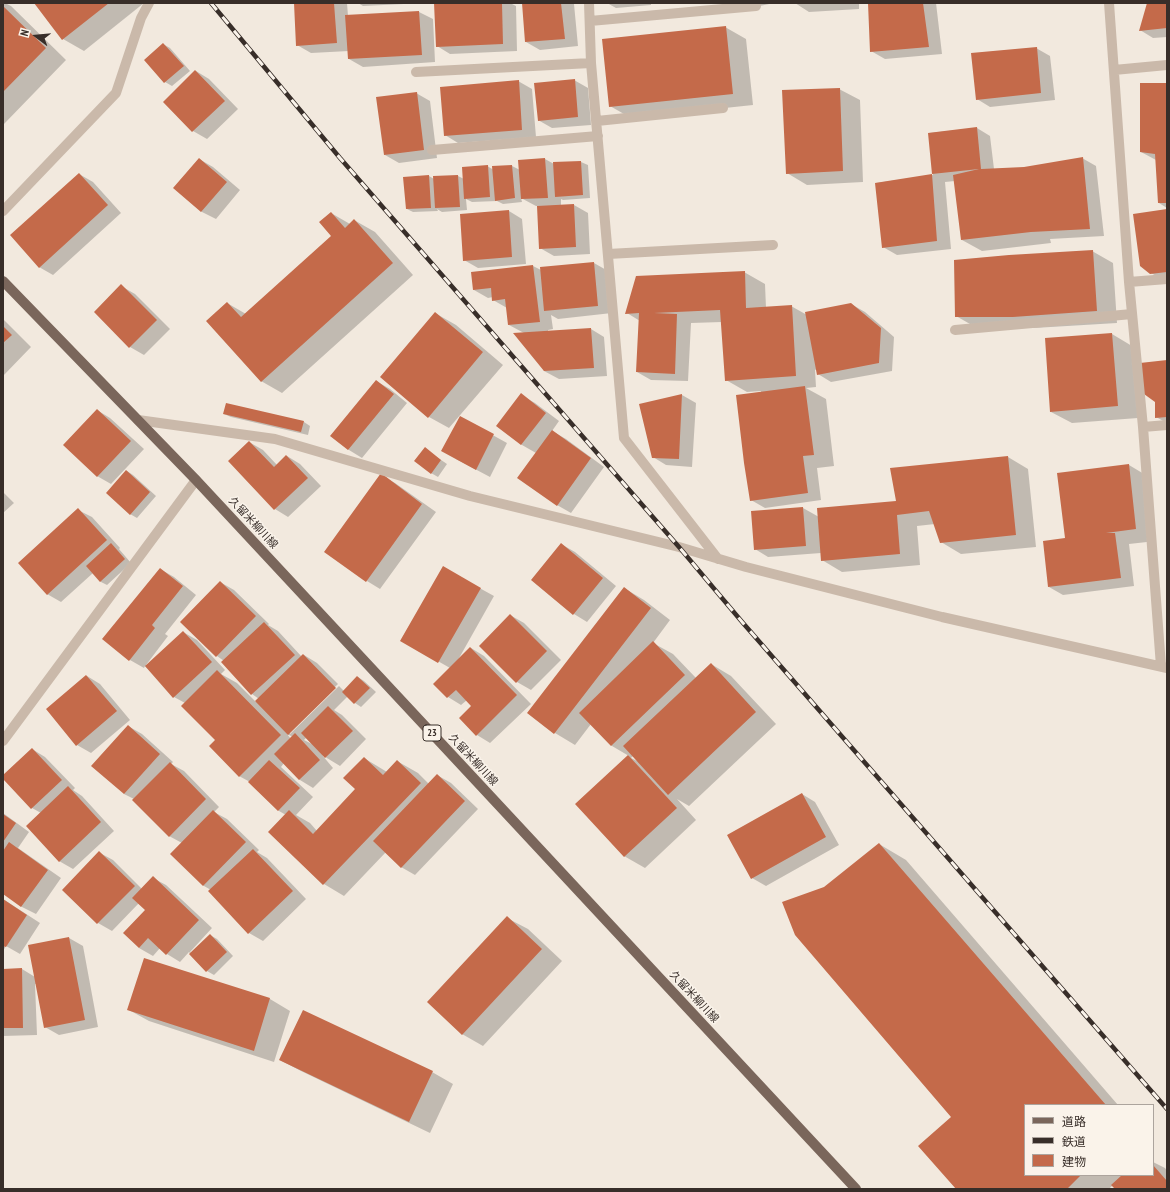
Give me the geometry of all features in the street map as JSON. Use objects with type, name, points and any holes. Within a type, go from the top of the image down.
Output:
[{"type":"main road","name":"久留米柳川線","points":[[3,281],[196,480],[856,1189]]},
{"type":"street","points":[[3,211],[116,93],[140,18],[149,3]]},
{"type":"street","points":[[589,3],[592,63],[624,438],[718,559]]},
{"type":"street","points":[[138,420],[275,439],[470,496],[679,547],[718,559],[942,617],[1164,667],[1129,282],[1109,3]]},
{"type":"street","points":[[590,21],[756,6]]},
{"type":"street","points":[[416,72],[592,63]]},
{"type":"street","points":[[1114,70],[1167,65]]},
{"type":"street","points":[[597,121],[723,108]]},
{"type":"street","points":[[432,150],[598,136]]},
{"type":"street","points":[[608,254],[773,245]]},
{"type":"street","points":[[1129,282],[1167,279]]},
{"type":"street","points":[[955,330],[1132,314]]},
{"type":"street","points":[[1143,427],[1167,425]]},
{"type":"street","points":[[3,741],[196,480]]},
{"type":"building","points":[[34,3],[109,3],[62,40]]},
{"type":"building","points":[[294,3],[334,3],[337,43],[296,46]]},
{"type":"building","points":[[434,3],[502,3],[503,44],[436,47]]},
{"type":"building","points":[[522,3],[561,3],[565,39],[525,42]]},
{"type":"building","points":[[868,3],[923,3],[929,47],[870,52]]},
{"type":"building","points":[[1147,3],[1167,3],[1167,28],[1139,31]]},
{"type":"building","points":[[3,6],[46,48],[3,92]]},
{"type":"building","points":[[419,11],[422,55],[348,59],[345,15]]},
{"type":"building","points":[[726,26],[733,94],[609,107],[602,39]]},
{"type":"building","points":[[163,43],[184,66],[164,83],[144,60]]},
{"type":"building","points":[[1037,47],[1041,93],[976,100],[971,53]]},
{"type":"building","points":[[195,70],[225,101],[192,132],[163,102]]},
{"type":"building","points":[[575,79],[578,117],[538,121],[534,83]]},
{"type":"building","points":[[519,80],[522,130],[444,136],[440,87]]},
{"type":"building","points":[[1140,83],[1167,83],[1167,203],[1158,203],[1155,154],[1140,152]]},
{"type":"building","points":[[840,88],[843,171],[786,174],[782,90]]},
{"type":"building","points":[[417,92],[424,150],[384,155],[376,97]]},
{"type":"building","points":[[977,127],[981,169],[1024,167],[1083,157],[1090,229],[1031,232],[961,240],[953,175],[979,169],[932,174],[928,133]]},
{"type":"building","points":[[199,158],[227,182],[201,212],[173,188]]},
{"type":"building","points":[[545,158],[548,198],[521,199],[518,160]]},
{"type":"building","points":[[581,161],[583,195],[555,197],[553,162]]},
{"type":"building","points":[[488,165],[490,197],[464,199],[462,167]]},
{"type":"building","points":[[512,165],[515,198],[495,201],[492,166]]},
{"type":"building","points":[[79,173],[108,205],[39,268],[10,235]]},
{"type":"building","points":[[932,174],[937,241],[882,248],[875,183]]},
{"type":"building","points":[[429,175],[431,208],[406,209],[403,177]]},
{"type":"building","points":[[458,175],[460,207],[435,208],[433,176]]},
{"type":"building","points":[[574,204],[576,247],[539,249],[537,206]]},
{"type":"building","points":[[1167,209],[1167,272],[1150,274],[1140,266],[1133,214]]},
{"type":"building","points":[[509,210],[512,257],[463,261],[460,214]]},
{"type":"building","points":[[331,212],[345,228],[354,219],[393,263],[261,382],[206,321],[227,302],[241,317],[331,236],[319,222]]},
{"type":"building","points":[[1093,250],[1097,311],[1013,317],[955,317],[954,260]]},
{"type":"building","points":[[594,262],[598,306],[544,311],[540,267]]},
{"type":"building","points":[[533,265],[540,322],[508,325],[505,299],[492,301],[491,288],[473,290],[471,272]]},
{"type":"building","points":[[745,271],[746,308],[792,305],[796,376],[725,381],[720,310],[654,313],[677,314],[675,374],[636,372],[639,313],[625,314],[636,276]]},
{"type":"building","points":[[121,284],[157,320],[129,348],[94,312]]},
{"type":"building","points":[[851,303],[881,328],[879,363],[817,375],[805,312]]},
{"type":"building","points":[[435,312],[483,352],[428,418],[380,377]]},
{"type":"building","points":[[3,326],[12,335],[3,343]]},
{"type":"building","points":[[591,328],[594,368],[544,371],[513,333]]},
{"type":"building","points":[[1112,333],[1118,406],[1050,412],[1045,338]]},
{"type":"building","points":[[1167,360],[1167,417],[1155,418],[1155,402],[1144,394],[1140,363]]},
{"type":"building","points":[[376,380],[394,394],[348,450],[330,436]]},
{"type":"building","points":[[805,386],[814,455],[803,456],[808,493],[750,501],[736,395]]},
{"type":"building","points":[[521,393],[546,413],[521,445],[496,426]]},
{"type":"building","points":[[682,394],[679,459],[652,458],[639,404]]},
{"type":"building","points":[[226,403],[304,421],[301,432],[223,414]]},
{"type":"building","points":[[97,409],[131,441],[97,477],[63,445]]},
{"type":"building","points":[[460,416],[494,434],[476,470],[441,451]]},
{"type":"building","points":[[552,430],[591,458],[557,506],[517,478]]},
{"type":"building","points":[[249,441],[274,467],[286,455],[308,478],[274,510],[228,461]]},
{"type":"building","points":[[425,447],[441,460],[431,474],[414,461]]},
{"type":"building","points":[[1008,456],[1016,535],[940,543],[929,511],[897,515],[900,554],[821,561],[817,508],[896,501],[890,468]]},
{"type":"building","points":[[1129,464],[1136,529],[1106,533],[1115,533],[1121,578],[1048,587],[1043,541],[1065,538],[1057,473]]},
{"type":"building","points":[[126,470],[150,492],[130,515],[106,493]]},
{"type":"building","points":[[381,473],[422,504],[366,582],[324,552]]},
{"type":"building","points":[[803,507],[806,546],[754,550],[751,511]]},
{"type":"building","points":[[78,508],[107,540],[47,595],[18,563]]},
{"type":"building","points":[[111,543],[125,559],[100,582],[86,566]]},
{"type":"building","points":[[561,543],[603,578],[573,615],[531,580]]},
{"type":"building","points":[[443,566],[481,588],[438,663],[400,641]]},
{"type":"building","points":[[160,568],[183,586],[152,625],[155,628],[129,661],[102,639]]},
{"type":"building","points":[[220,581],[256,616],[216,657],[180,622]]},
{"type":"building","points":[[624,587],[651,608],[554,734],[527,713]]},
{"type":"building","points":[[510,614],[547,651],[516,683],[479,646]]},
{"type":"building","points":[[264,622],[295,655],[251,695],[221,662]]},
{"type":"building","points":[[183,631],[212,662],[173,698],[145,666]]},
{"type":"building","points":[[653,641],[685,675],[611,746],[579,713]]},
{"type":"building","points":[[470,647],[517,695],[476,736],[459,718],[471,706],[456,690],[447,698],[433,684]]},
{"type":"building","points":[[303,654],[336,688],[288,735],[255,701]]},
{"type":"building","points":[[711,663],[756,712],[668,795],[623,746]]},
{"type":"building","points":[[217,670],[281,735],[239,777],[209,746],[215,740],[181,706]]},
{"type":"building","points":[[86,675],[117,711],[76,746],[46,709]]},
{"type":"building","points":[[357,676],[370,688],[354,704],[342,692]]},
{"type":"building","points":[[328,706],[353,731],[325,758],[301,733]]},
{"type":"building","points":[[128,725],[160,754],[124,794],[91,766]]},
{"type":"building","points":[[295,733],[320,760],[299,780],[274,754]]},
{"type":"building","points":[[32,748],[62,780],[31,809],[3,779],[3,775]]},
{"type":"building","points":[[628,755],[677,808],[624,857],[575,804]]},
{"type":"building","points":[[364,757],[383,775],[397,760],[421,783],[323,885],[268,832],[289,810],[313,834],[355,789],[343,778]]},
{"type":"building","points":[[269,760],[300,788],[278,811],[248,782]]},
{"type":"building","points":[[170,762],[206,799],[169,837],[132,800]]},
{"type":"building","points":[[437,774],[465,801],[401,868],[373,841]]},
{"type":"building","points":[[68,786],[101,822],[59,862],[26,826]]},
{"type":"building","points":[[802,793],[826,837],[751,879],[727,835]]},
{"type":"building","points":[[213,810],[246,842],[203,886],[170,854]]},
{"type":"building","points":[[3,814],[16,823],[3,842]]},
{"type":"building","points":[[9,842],[48,870],[21,907],[3,894],[3,851]]},
{"type":"building","points":[[879,843],[1105,1104],[1024,1104],[1024,1176],[1080,1176],[1067,1189],[956,1189],[918,1146],[951,1117],[795,935],[782,902],[824,887]]},
{"type":"building","points":[[253,849],[293,891],[248,934],[208,891]]},
{"type":"building","points":[[99,851],[135,886],[97,924],[62,890]]},
{"type":"building","points":[[153,876],[199,920],[166,955],[148,938],[139,948],[123,933],[145,910],[132,898]]},
{"type":"building","points":[[3,899],[27,915],[6,947],[3,946]]},
{"type":"building","points":[[507,916],[542,949],[462,1035],[427,1002]]},
{"type":"building","points":[[210,934],[227,952],[206,972],[189,954]]},
{"type":"building","points":[[69,937],[85,1020],[44,1028],[28,945]]},
{"type":"building","points":[[144,958],[270,998],[254,1051],[127,1010]]},
{"type":"building","points":[[22,968],[23,1028],[3,1028],[3,969]]},
{"type":"building","points":[[303,1010],[433,1071],[409,1122],[279,1060]]},
{"type":"building","points":[[1154,1166],[1167,1181],[1167,1189],[1115,1189],[1111,1185],[1121,1176],[1154,1176]]},
{"type":"railway","points":[[211,3],[340,158],[1167,1109]]}]
